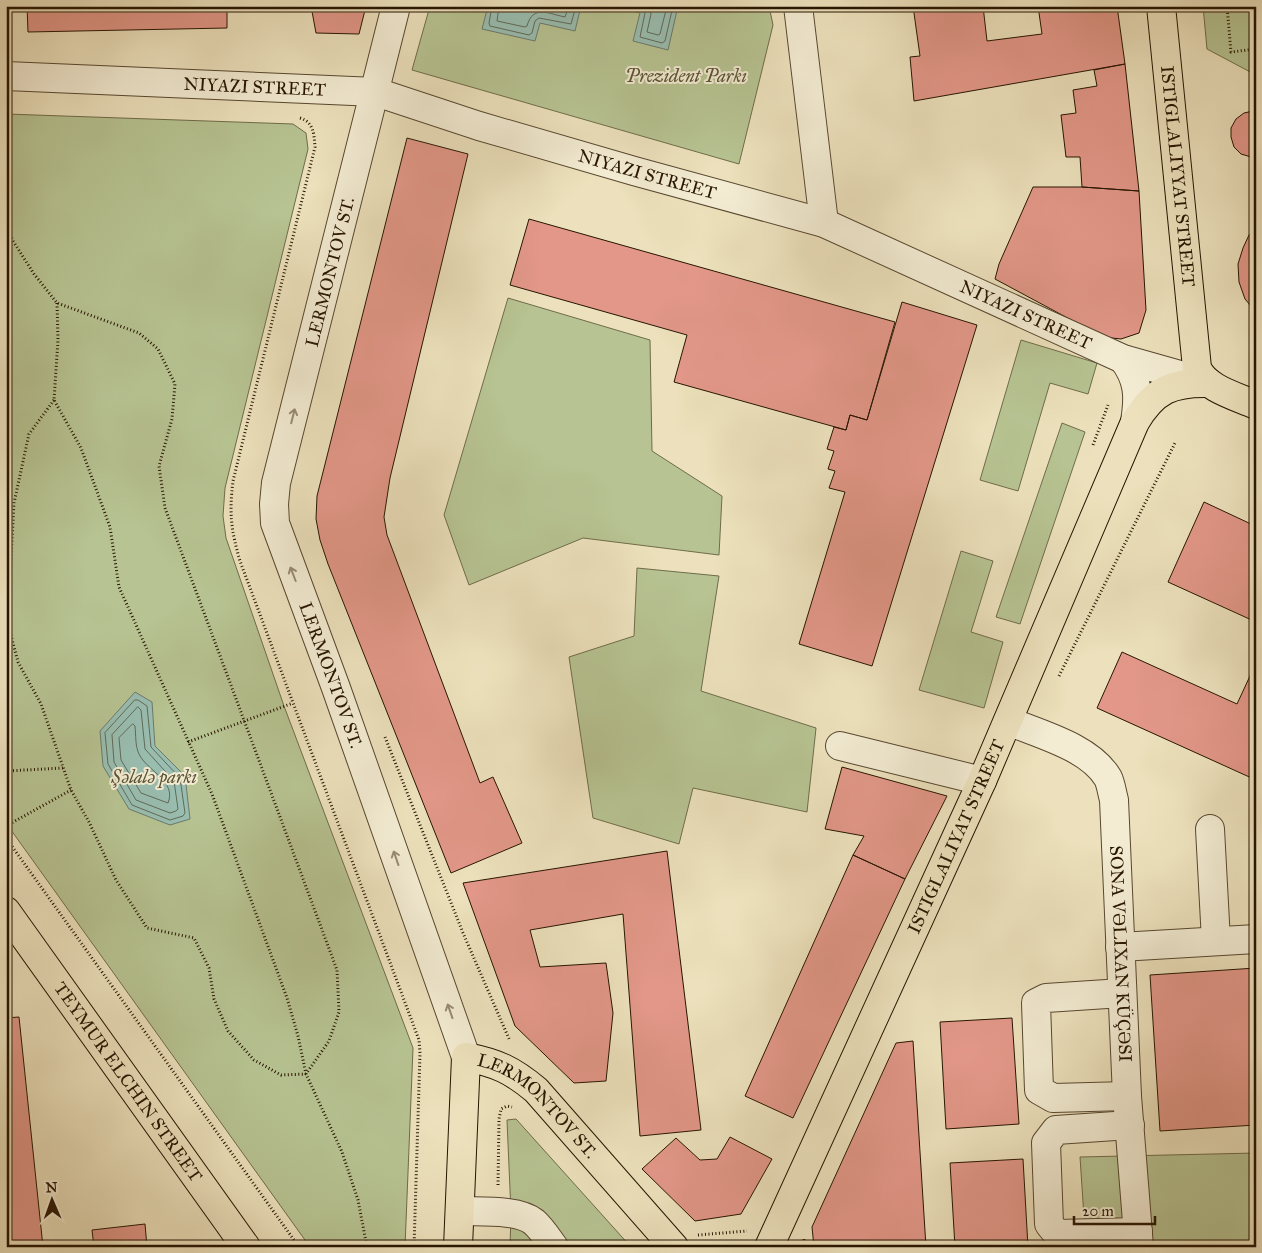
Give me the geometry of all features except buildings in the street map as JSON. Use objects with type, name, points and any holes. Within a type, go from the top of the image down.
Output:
[{"type":"main road","points":[[1161,6],[1195,359],[1201,376],[1209,383]]},
{"type":"main road","name":"NIYAZI STREET","points":[[1209,383],[1256,406]]},
{"type":"main road","name":"ISTIGLALIYAT STREET","points":[[769,1247],[982,781],[1135,422],[1149,401],[1166,390],[1183,384],[1209,383]]},
{"type":"main road","name":"TEYMUR ELCHIN STREET","points":[[7,915],[246,1247]]},
{"type":"main road","points":[[458,1247],[466,1057]]},
{"type":"main road","name":"LERMONTOV ST.","points":[[466,1057],[489,1061],[504,1068],[518,1075],[536,1090],[682,1241]]},
{"type":"street","name":"LERMONTOV ST.","points":[[396,6],[376,92],[276,483],[275,523],[336,688],[466,1057]]},
{"type":"street","points":[[798,6],[824,223]]},
{"type":"street","name":"NIYAZI STREET","points":[[6,76],[376,92],[479,126],[824,223],[1123,359],[1209,383]]},
{"type":"street","points":[[1123,359],[1132,371],[1135,379],[1138,398],[1135,422]]},
{"type":"street","name":"SONA VƏLIXAN KÜÇƏSI","points":[[1008,720],[1076,750],[1095,762],[1108,778],[1114,800],[1127,1096],[1138,1239]]},
{"type":"street","points":[[840,746],[982,781]]},
{"type":"street","points":[[1210,830],[1216,941]]},
{"type":"street","points":[[1120,947],[1256,939]]},
{"type":"street","points":[[1122,992],[1046,998],[1036,1003],[1039,1090],[1053,1098],[1127,1096]]},
{"type":"street","points":[[1130,1125],[1056,1130],[1046,1143],[1049,1224],[1057,1234],[1138,1239]]},
{"type":"street","points":[[460,1211],[511,1213],[524,1216],[534,1222],[554,1247]]},
{"type":"path","points":[[1227,6],[1231,52],[1256,49]]},
{"type":"path","points":[[6,226],[13,241],[34,274],[57,302],[139,333],[158,349],[175,384],[172,419],[159,466],[165,508],[337,970],[339,1012],[329,1041],[306,1074]]},
{"type":"path","points":[[57,302],[58,340],[54,400],[29,434],[14,503],[9,628],[18,662],[41,704],[70,790],[89,822],[116,880],[147,928],[194,938],[209,968],[214,999],[228,1031],[254,1060],[281,1075],[306,1074]]},
{"type":"path","points":[[54,400],[81,448],[110,527],[119,587],[212,794],[287,998],[306,1074],[342,1152],[358,1200],[367,1247]]},
{"type":"path","points":[[1093,446],[1109,401]]},
{"type":"path","points":[[188,742],[293,703]]},
{"type":"path","points":[[383,733],[463,933],[509,1040],[515,1047]]},
{"type":"path","points":[[6,771],[63,768]]},
{"type":"path","points":[[6,826],[70,790]]},
{"type":"path","points":[[6,838],[299,1247]]},
{"type":"path","points":[[511,1213],[498,1185],[499,1119],[501,1109],[507,1106],[520,1110]]},
{"type":"path","points":[[682,1241],[746,1231],[751,1222]]},
{"type":"green space","name":"Prezident Parkı","points":[[430,6],[769,6],[773,25],[739,164],[412,70]]},
{"type":"green space","points":[[1203,6],[1256,6],[1256,75],[1207,49]]},
{"type":"green space","name":"Şəlalə parkı","points":[[6,114],[293,124],[306,133],[308,149],[225,488],[223,516],[226,538],[284,706],[413,1048],[405,1247],[310,1247],[6,823]]},
{"type":"green space","points":[[508,298],[650,340],[652,451],[722,496],[719,555],[583,538],[469,585],[444,515]]},
{"type":"green space","points":[[1021,340],[1097,363],[1088,394],[1050,383],[1018,491],[980,480]]},
{"type":"green space","points":[[1062,423],[1085,432],[1020,624],[996,617]]},
{"type":"green space","points":[[961,551],[993,561],[971,632],[1003,642],[984,708],[919,690]]},
{"type":"green space","points":[[637,568],[719,576],[701,691],[816,728],[807,812],[693,788],[679,844],[593,818],[569,657],[634,636]]},
{"type":"green space","points":[[516,1119],[631,1247],[510,1247],[511,1213],[507,1120]]},
{"type":"green space","points":[[1256,1153],[1256,1247],[1086,1247],[1080,1157]]},
{"type":"water","points":[[488,6],[581,6],[575,31],[540,23],[535,41],[482,29]]},
{"type":"water","points":[[614,6],[678,6],[668,50],[633,41],[640,13]]},
{"type":"water","points":[[135,692],[152,702],[155,746],[185,776],[190,819],[170,825],[129,809],[103,766],[100,731]]}]
